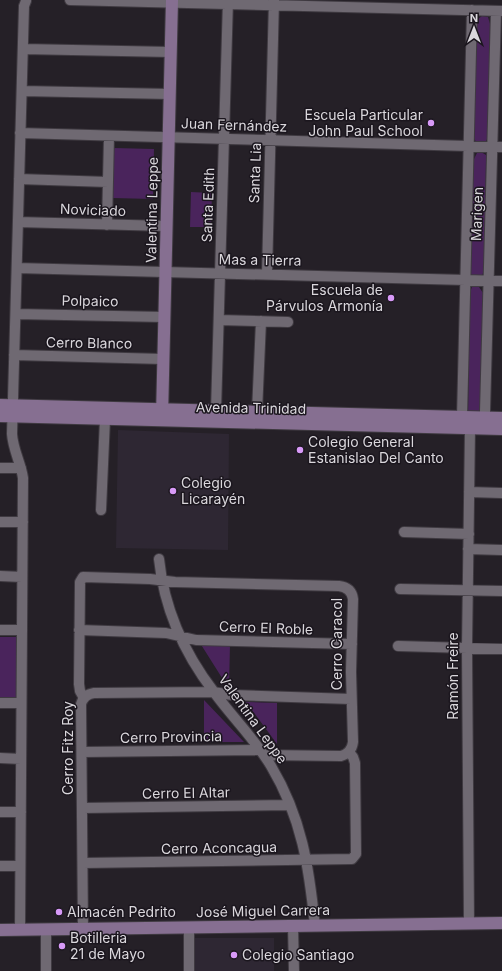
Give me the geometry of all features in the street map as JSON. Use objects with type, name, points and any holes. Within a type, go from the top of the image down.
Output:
[{"type":"main road","name":"Valentina Leppe","points":[[162,415],[172,1]]},
{"type":"main road","name":"Avenida Trinidad","points":[[0,405],[13,411],[105,419],[216,411],[502,418]]},
{"type":"main road","name":"Avenida Trinidad","points":[[0,416],[13,411],[162,415],[502,429]]},
{"type":"main road","name":"José Miguel Carrera","points":[[0,930],[502,923]]},
{"type":"street","points":[[20,929],[23,478],[14,448],[13,411],[24,6],[26,0]]},
{"type":"street","points":[[70,0],[274,3],[499,11]]},
{"type":"street","name":"Santa Edith","points":[[216,411],[228,2]]},
{"type":"street","name":"Santa Lia","points":[[267,274],[274,3]]},
{"type":"street","name":"Marigen","points":[[462,417],[472,10]]},
{"type":"street","name":"Marigen","points":[[485,418],[489,280],[497,146],[499,11]]},
{"type":"street","points":[[23,49],[171,52]]},
{"type":"street","points":[[22,91],[170,94]]},
{"type":"street","name":"Juan Fernández","points":[[20,133],[497,146]]},
{"type":"street","points":[[107,225],[109,136]]},
{"type":"street","points":[[19,179],[108,182]]},
{"type":"street","name":"Noviciado","points":[[18,222],[166,226]]},
{"type":"street","name":"Mas a Tierra","points":[[17,268],[502,281]]},
{"type":"street","name":"Polpaico","points":[[16,314],[164,317]]},
{"type":"street","points":[[219,320],[288,322]]},
{"type":"street","points":[[257,412],[261,322]]},
{"type":"street","name":"Cerro Blanco","points":[[14,355],[163,359]]},
{"type":"street","points":[[462,417],[470,428],[485,418]]},
{"type":"street","points":[[101,510],[105,419]]},
{"type":"street","name":"Ramón Freire","points":[[469,923],[467,648],[470,428]]},
{"type":"street","points":[[0,468],[21,468]]},
{"type":"street","points":[[469,492],[502,493]]},
{"type":"street","points":[[0,522],[23,522]]},
{"type":"street","points":[[404,532],[469,534]]},
{"type":"street","points":[[468,549],[502,550]]},
{"type":"street","name":"Valentina Leppe","points":[[160,559],[162,581],[169,608],[180,636],[195,664],[213,692],[262,752],[279,781],[299,830],[307,860],[312,888],[315,926]]},
{"type":"street","points":[[0,576],[22,577]]},
{"type":"street","name":"Cerro Fitz Roy","points":[[83,928],[81,704],[84,698],[78,684],[80,582],[83,577],[150,579],[162,581]]},
{"type":"street","name":"Cerro Caracol","points":[[162,581],[343,586],[349,590],[353,596],[351,699],[353,745],[349,752]]},
{"type":"street","points":[[400,589],[502,591]]},
{"type":"street","points":[[0,630],[22,630]]},
{"type":"street","name":"Cerro El Roble","points":[[79,630],[166,633],[196,640],[352,644]]},
{"type":"street","points":[[398,646],[502,649]]},
{"type":"street","points":[[84,698],[94,693],[213,692],[232,695],[351,699]]},
{"type":"street","points":[[0,703],[21,703]]},
{"type":"street","name":"Cerro Provincia","points":[[82,752],[262,752]]},
{"type":"street","points":[[262,752],[337,757],[344,756],[349,752]]},
{"type":"street","name":"Cerro Aconcagua","points":[[83,863],[319,859],[350,860],[355,858],[355,763],[354,757],[349,752]]},
{"type":"street","points":[[0,758],[21,759]]},
{"type":"street","name":"Cerro El Altar","points":[[82,808],[289,805]]},
{"type":"street","points":[[0,812],[21,812]]},
{"type":"street","points":[[0,866],[20,866]]},
{"type":"street","points":[[293,926],[294,971]]},
{"type":"street","points":[[189,927],[189,971]]},
{"type":"street","points":[[46,929],[46,971]]},
{"type":"shaded area","points":[[482,16],[488,17],[490,24],[488,137],[485,143],[476,142],[474,138],[476,23]]},
{"type":"shaded area","points":[[114,148],[154,149],[153,199],[112,198]]},
{"type":"shaded area","points":[[481,152],[486,155],[484,270],[482,276],[471,276],[473,161],[477,153]]},
{"type":"shaded area","points":[[191,192],[212,193],[211,227],[190,227]]},
{"type":"shaded area","points":[[474,286],[479,287],[483,293],[481,413],[468,413],[470,292]]},
{"type":"shaded area","name":"Colegio Licarayén","points":[[118,430],[229,434],[228,550],[116,548]]},
{"type":"shaded area","points":[[0,637],[19,637],[18,697],[0,697]]},
{"type":"shaded area","points":[[200,643],[230,644],[229,689]]},
{"type":"shaded area","points":[[204,700],[244,742],[204,742]]},
{"type":"shaded area","points":[[246,702],[277,703],[277,744]]},
{"type":"shaded area","name":"Colegio Santiago","points":[[195,938],[274,938],[274,971],[195,971]]},
{"type":"place","name":"Escuela Particular John Paul School","points":[[431,123]]},
{"type":"place","name":"Escuela de Párvulos Armonía","points":[[391,298]]},
{"type":"place","name":"Colegio General Estanislao Del Canto","points":[[300,450]]},
{"type":"place","name":"Colegio Licarayén","points":[[173,491]]},
{"type":"place","name":"Almacén Pedrito","points":[[59,912]]},
{"type":"place","name":"Botilleria 21 de Mayo","points":[[62,946]]},
{"type":"place","name":"Colegio Santiago","points":[[234,955]]}]
